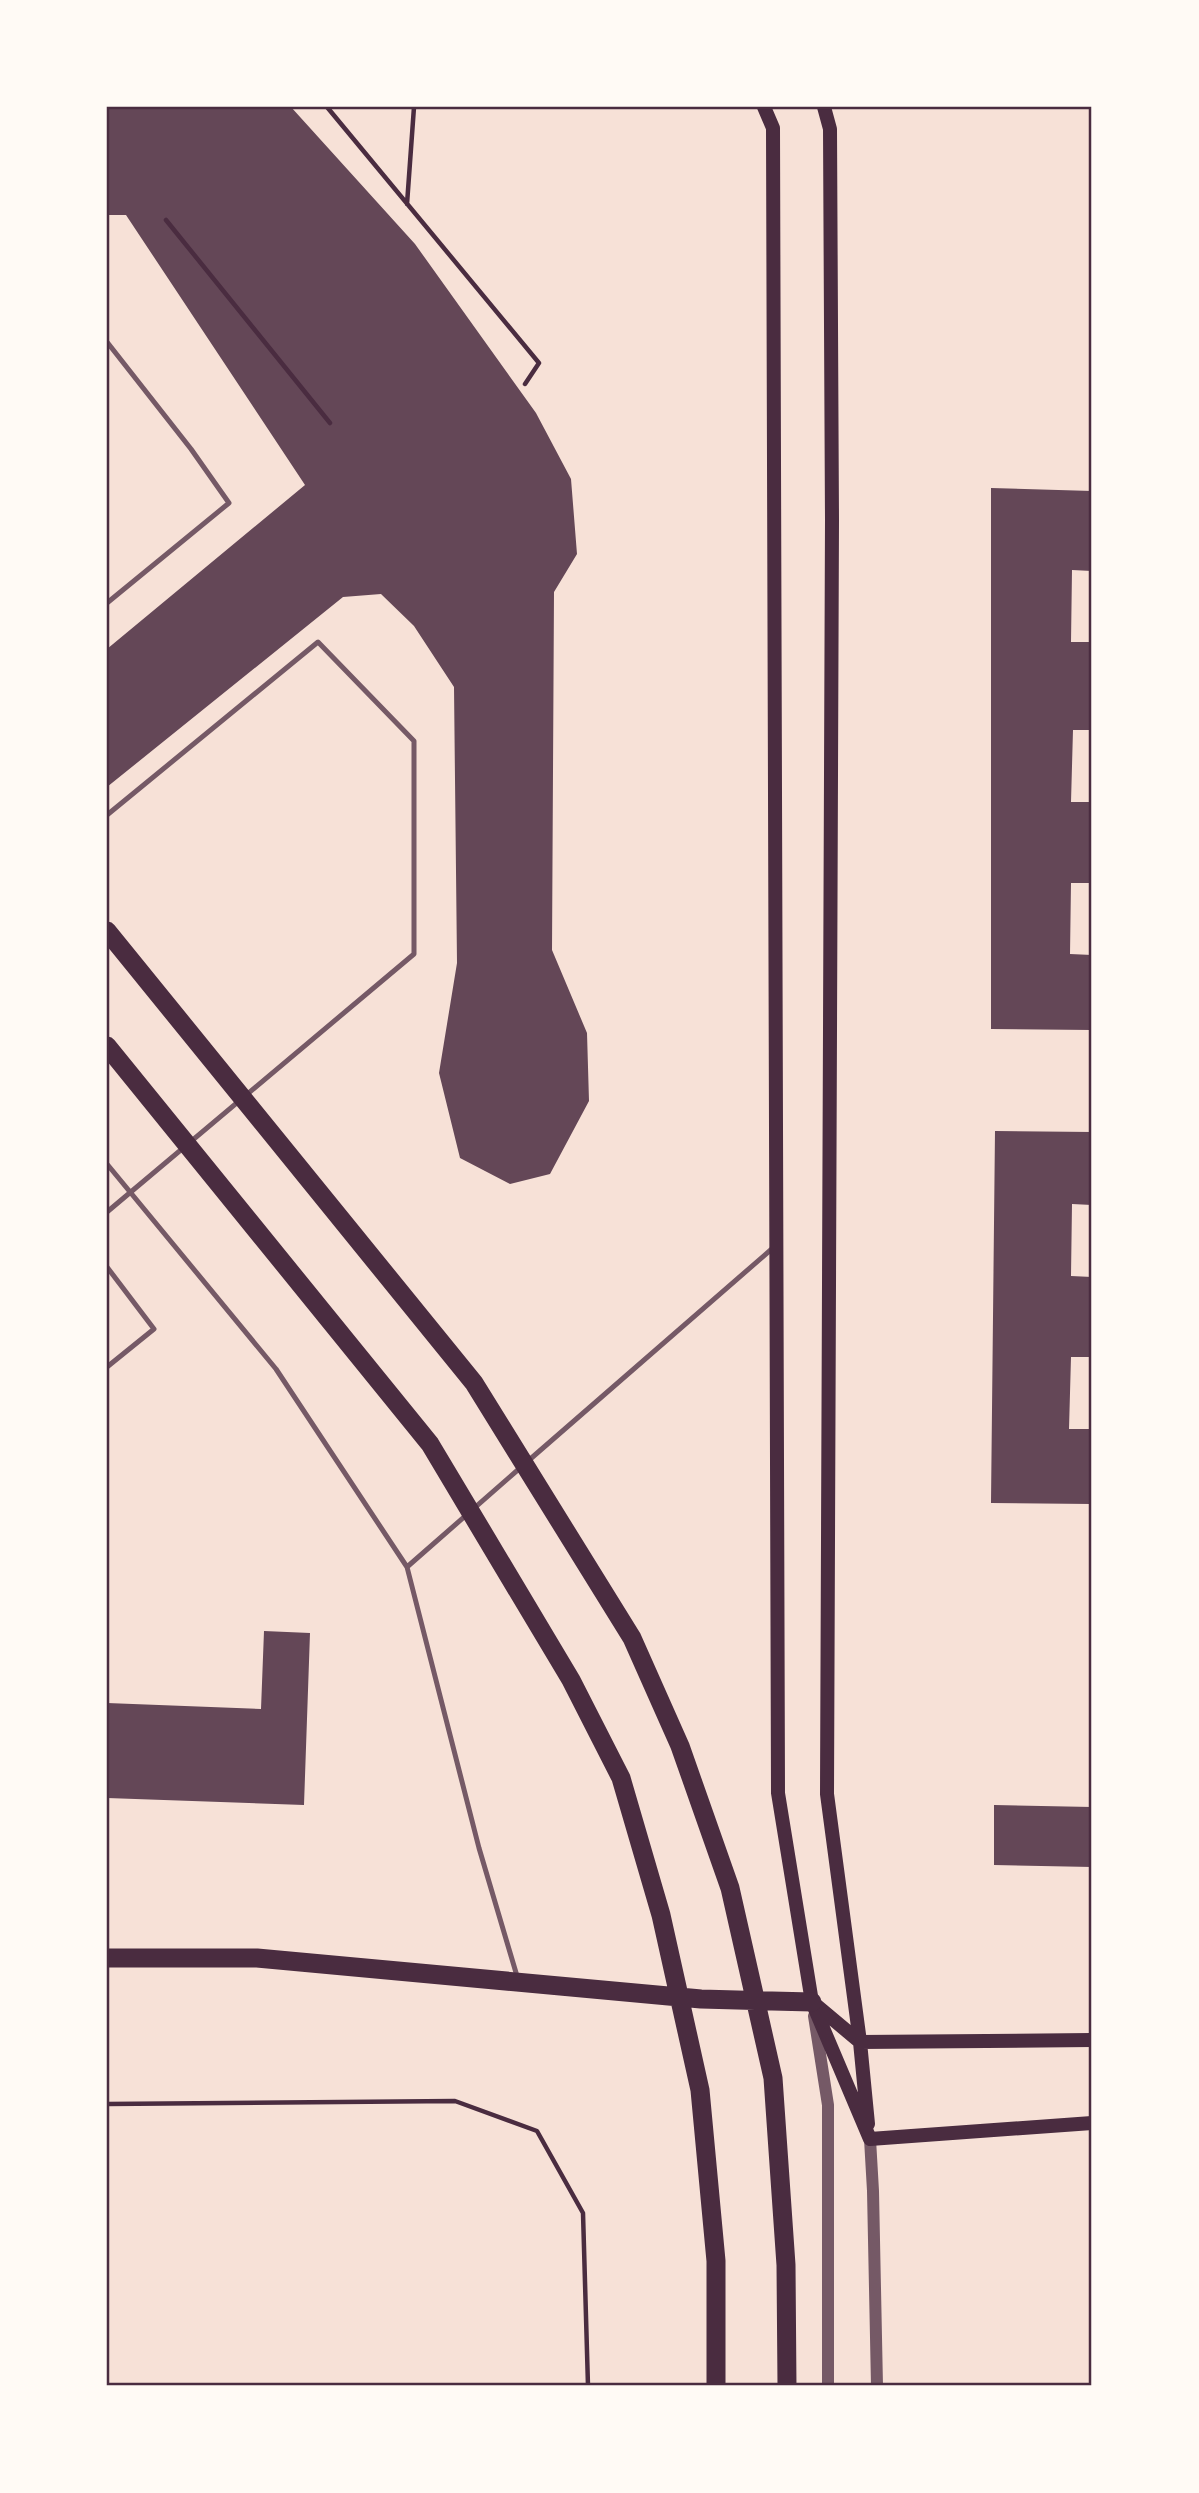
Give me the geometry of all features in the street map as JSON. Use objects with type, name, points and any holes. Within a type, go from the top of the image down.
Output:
[{"type":"highway","points":[[107,931],[474,1383],[632,1638],[680,1746],[730,1888],[772,2077],[786,2265],[787,2386]]},
{"type":"highway","points":[[107,1046],[430,1444],[571,1679],[621,1778],[661,1915],[700,2090],[716,2261],[716,2386]]},
{"type":"highway","points":[[107,1958],[257,1958],[701,1999],[812,2002]]},
{"type":"main road","points":[[764,107],[773,128],[778,1793],[812,2002],[870,2139]]},
{"type":"main road","points":[[824,107],[830,129],[832,478],[827,1794],[870,2139]]},
{"type":"main road","points":[[812,2002],[860,2042],[1092,2040]]},
{"type":"main road","points":[[870,2139],[1092,2123]]},
{"type":"street","points":[[812,2002],[828,2105],[828,2386]]},
{"type":"street","points":[[870,2139],[877,2386]]},
{"type":"lane","points":[[107,342],[191,449],[229,503],[107,603]]},
{"type":"lane","points":[[107,815],[318,642],[414,741],[414,954],[107,1212]]},
{"type":"lane","points":[[107,1164],[276,1368],[407,1567],[479,1848],[519,1983]]},
{"type":"lane","points":[[407,1567],[776,1245]]},
{"type":"lane","points":[[107,1267],[154,1329],[107,1367]]},
{"type":"path","points":[[327,107],[539,363],[525,384]]},
{"type":"path","points":[[407,204],[414,107]]},
{"type":"path","points":[[166,219],[330,423]]},
{"type":"path","points":[[107,2104],[455,2101],[537,2131],[583,2213],[589,2386]]},
{"type":"building","points":[[107,107],[291,107],[415,244],[536,413],[571,479],[577,554],[554,592],[552,950],[587,1033],[589,1101],[550,1174],[510,1184],[460,1158],[439,1073],[457,963],[454,687],[414,626],[381,594],[343,597],[107,787],[107,649],[305,485],[126,215],[107,215]]},
{"type":"building","points":[[991,488],[1092,491],[1092,571],[1072,570],[1071,642],[1092,642],[1092,730],[1073,730],[1071,802],[1092,802],[1092,883],[1071,883],[1070,954],[1092,955],[1092,1030],[991,1029]]},
{"type":"building","points":[[995,1131],[1092,1132],[1092,1205],[1072,1204],[1071,1276],[1092,1277],[1092,1357],[1071,1357],[1069,1429],[1092,1429],[1092,1504],[991,1503]]},
{"type":"building","points":[[264,1631],[310,1633],[304,1805],[107,1798],[107,1703],[261,1709]]},
{"type":"building","points":[[994,1805],[1092,1807],[1092,1867],[994,1865]]}]
